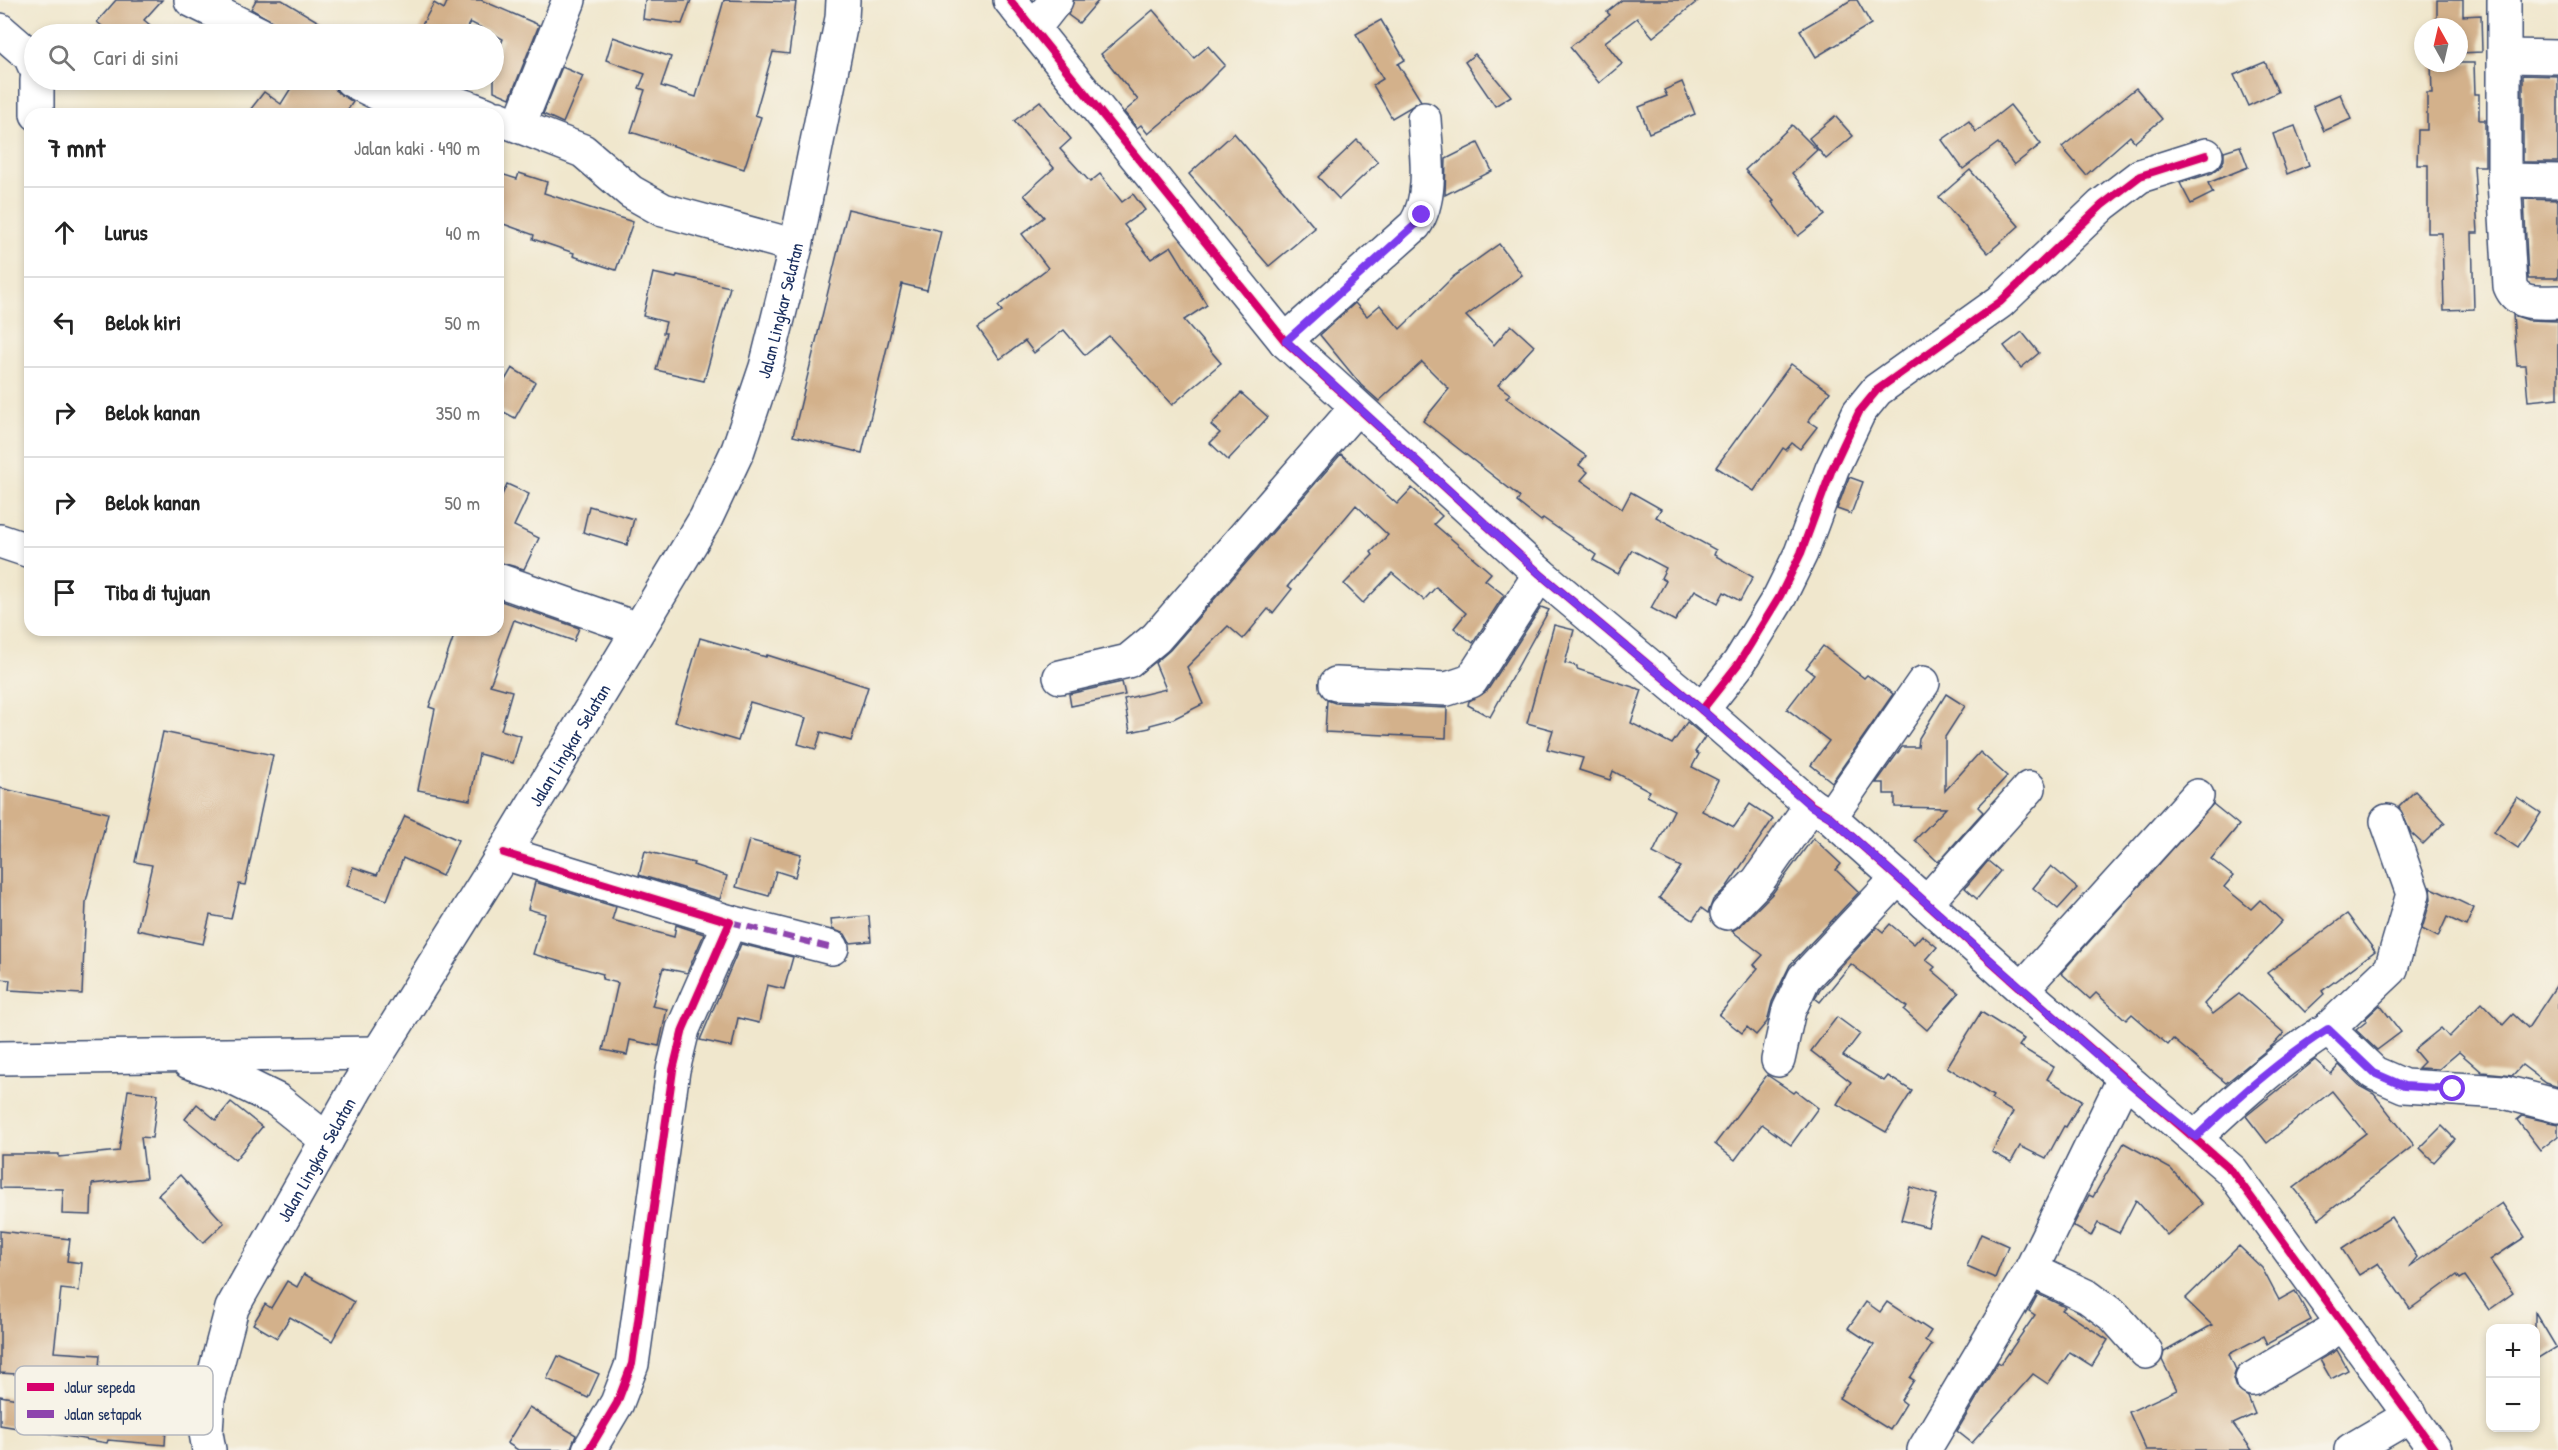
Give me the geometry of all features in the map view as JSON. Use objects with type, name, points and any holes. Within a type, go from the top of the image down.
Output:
[{"type":"main road","points":[[191,0],[240,24]]},
{"type":"main road","points":[[569,0],[508,122],[583,151],[631,192],[663,210],[796,246]]},
{"type":"main road","name":"Jalan Lingkar Selatan","points":[[213,1380],[232,1308],[378,1053],[504,853],[706,518],[738,450],[766,368],[796,246],[842,18],[843,0]]},
{"type":"main road","points":[[1010,0],[1286,341],[1356,408],[1540,574],[1821,811],[2124,1079],[2196,1137],[2232,1171],[2435,1450]]},
{"type":"main road","points":[[1034,28],[1056,0]]},
{"type":"main road","points":[[2504,0],[2504,180],[2510,286],[2520,300],[2558,302]]},
{"type":"main road","points":[[0,30],[24,51]]},
{"type":"main road","points":[[2505,56],[2558,57]]},
{"type":"main road","points":[[37,90],[37,108]]},
{"type":"main road","points":[[368,90],[398,108]]},
{"type":"main road","points":[[404,108],[421,98],[443,99],[469,108]]},
{"type":"main road","points":[[1286,341],[1415,225],[1422,215],[1427,175],[1424,119]]},
{"type":"main road","points":[[1702,710],[1738,663],[1780,596],[1801,553],[1832,469],[1858,412],[1877,390],[2000,302],[2102,205],[2140,176],[2206,155]]},
{"type":"main road","points":[[2504,180],[2558,181]]},
{"type":"main road","points":[[1060,677],[1128,661],[1156,638],[1356,408]]},
{"type":"main road","points":[[0,541],[24,549]]},
{"type":"main road","points":[[1336,684],[1447,689],[1471,681],[1540,574]]},
{"type":"main road","points":[[504,582],[638,628]]},
{"type":"main road","points":[[1727,913],[1821,811],[1923,683]]},
{"type":"main road","points":[[1926,903],[2029,788]]},
{"type":"main road","points":[[2022,989],[2197,796]]},
{"type":"main road","points":[[2196,1137],[2254,1082],[2297,1048],[2328,1029],[2391,969],[2412,894],[2387,821]]},
{"type":"main road","points":[[504,853],[729,922],[832,948]]},
{"type":"main road","points":[[1778,1060],[1789,1010],[1804,978],[1898,878]]},
{"type":"main road","points":[[589,1450],[617,1403],[632,1364],[673,1070],[683,1029],[729,922]]},
{"type":"main road","points":[[2328,1029],[2374,1073],[2404,1086],[2504,1092],[2558,1106]]},
{"type":"main road","points":[[0,1058],[378,1053]]},
{"type":"main road","points":[[171,1055],[225,1075],[277,1100],[327,1140]]},
{"type":"main road","points":[[1924,1450],[2031,1270],[2124,1079]]},
{"type":"main road","points":[[2031,1270],[2088,1297],[2115,1317],[2146,1352]]},
{"type":"main road","points":[[2252,1379],[2344,1324]]},
{"type":"main road","points":[[2351,1450],[2411,1415]]},
{"type":"main road","name":"Jalan Lingkar Selatan","points":[[206,1435],[209,1450]]},
{"type":"building","points":[[116,0],[162,0],[144,20],[149,24],[100,24],[97,22]]},
{"type":"building","points":[[256,0],[282,0],[322,24],[275,24],[251,9]]},
{"type":"building","points":[[448,0],[481,0],[539,25],[510,98],[494,91],[504,90],[504,24],[470,22],[469,24],[422,24],[434,3],[444,9]]},
{"type":"building","points":[[645,0],[691,0],[682,24],[643,19]]},
{"type":"building","points":[[724,0],[796,2],[789,54],[773,52],[755,115],[761,117],[744,169],[631,132],[645,90],[639,88],[645,74],[606,60],[613,37],[671,57],[661,86],[696,97]]},
{"type":"building","points":[[1074,0],[1099,0],[1079,23],[1068,15]]},
{"type":"building","points":[[1622,0],[1699,0],[1653,37],[1637,18],[1605,42],[1622,64],[1599,83],[1570,47],[1610,15],[1607,12]]},
{"type":"building","points":[[1851,0],[1857,0],[1871,24],[1816,57],[1800,30]]},
{"type":"building","points":[[2437,0],[2463,0],[2463,16],[2481,15],[2482,52],[2468,53],[2468,18],[2437,18]]},
{"type":"building","points":[[1153,10],[1194,58],[1208,46],[1225,65],[1195,95],[1148,134],[1141,125],[1137,128],[1124,112],[1138,100],[1101,54]]},
{"type":"building","points":[[1381,20],[1405,60],[1398,64],[1421,101],[1392,118],[1373,85],[1383,79],[1356,34]]},
{"type":"building","points":[[1475,54],[1511,96],[1495,106],[1465,62]]},
{"type":"building","points":[[2265,62],[2278,92],[2248,106],[2234,75]]},
{"type":"building","points":[[2468,63],[2474,63],[2475,94],[2479,94],[2479,120],[2485,120],[2485,166],[2474,166],[2478,233],[2472,233],[2474,309],[2444,310],[2442,233],[2428,233],[2428,165],[2417,165],[2418,130],[2427,130],[2427,93],[2432,93],[2431,72],[2468,72]]},
{"type":"building","points":[[562,67],[583,76],[563,123],[543,114]]},
{"type":"building","points":[[2523,75],[2558,76],[2558,162],[2523,162]]},
{"type":"building","points":[[1682,82],[1695,114],[1649,133],[1639,107],[1667,96],[1664,90]]},
{"type":"building","points":[[2136,88],[2162,119],[2135,142],[2130,136],[2086,175],[2062,147]]},
{"type":"building","points":[[290,90],[336,90],[353,102],[349,108],[252,108],[264,92],[281,104]]},
{"type":"building","points":[[2340,94],[2351,119],[2324,131],[2313,106]]},
{"type":"building","points":[[1040,101],[1071,139],[1060,149],[1090,182],[1100,174],[1122,202],[1133,194],[1145,210],[1124,225],[1151,259],[1171,246],[1207,305],[1184,320],[1221,363],[1172,405],[1109,336],[1085,355],[1064,330],[1034,353],[1025,341],[1000,359],[978,328],[1002,311],[998,306],[1048,268],[1022,234],[1044,217],[1024,195],[1054,168],[1014,121]]},
{"type":"building","points":[[2010,105],[2041,144],[2014,165],[1998,143],[1963,169],[1942,140],[1969,121],[1976,132]]},
{"type":"building","points":[[1835,116],[1853,136],[1826,159],[1809,138]]},
{"type":"building","points":[[1792,125],[1817,150],[1792,173],[1825,215],[1798,236],[1772,202],[1774,201],[1745,170]]},
{"type":"building","points":[[2295,126],[2309,165],[2287,174],[2273,134]]},
{"type":"building","points":[[1234,133],[1315,228],[1269,266],[1189,174]]},
{"type":"building","points":[[1357,140],[1378,162],[1339,199],[1318,177]]},
{"type":"building","points":[[1478,143],[1492,171],[1445,195],[1446,159]]},
{"type":"building","points":[[2240,146],[2248,167],[2208,183],[2213,193],[2191,204],[2180,183],[2212,173],[2220,167],[2224,160],[2224,151]]},
{"type":"building","points":[[1970,170],[2019,226],[1988,253],[1939,197]]},
{"type":"building","points":[[519,173],[547,182],[544,193],[633,222],[616,270],[573,256],[574,253],[533,239],[534,235],[504,224],[504,175],[517,179]]},
{"type":"building","points":[[2524,199],[2558,200],[2558,278],[2528,278]]},
{"type":"building","points":[[848,209],[941,231],[927,290],[902,284],[862,453],[793,436]]},
{"type":"building","points":[[1499,244],[1522,275],[1466,316],[1494,345],[1511,325],[1534,346],[1498,385],[1510,394],[1506,398],[1586,456],[1579,465],[1588,472],[1581,480],[1622,509],[1631,492],[1661,509],[1656,517],[1716,550],[1714,555],[1753,577],[1740,601],[1724,592],[1718,603],[1695,590],[1675,621],[1651,608],[1666,581],[1661,578],[1666,568],[1632,550],[1618,574],[1593,560],[1596,555],[1543,518],[1541,521],[1517,502],[1520,497],[1423,421],[1449,389],[1422,362],[1379,401],[1361,385],[1320,335],[1355,303],[1367,316],[1380,305],[1400,329],[1454,276]]},
{"type":"building","points":[[653,273],[676,278],[677,275],[730,287],[704,381],[656,370],[666,333],[663,333],[666,322],[643,316]]},
{"type":"building","points":[[2513,315],[2528,320],[2558,321],[2558,398],[2528,401],[2525,365],[2517,365]]},
{"type":"building","points":[[2022,332],[2039,353],[2021,368],[2004,346]]},
{"type":"building","points":[[1791,364],[1830,392],[1808,421],[1817,427],[1800,449],[1792,443],[1786,450],[1783,448],[1754,491],[1716,467]]},
{"type":"building","points":[[512,368],[535,382],[515,418],[504,412],[504,382]]},
{"type":"building","points":[[1241,393],[1268,417],[1228,460],[1210,443],[1220,433],[1211,425]]},
{"type":"building","points":[[1341,454],[1397,504],[1412,488],[1442,516],[1434,524],[1491,573],[1485,580],[1504,595],[1473,643],[1454,628],[1466,613],[1436,587],[1424,600],[1392,573],[1363,603],[1344,584],[1373,555],[1371,552],[1388,535],[1356,505],[1288,586],[1292,589],[1273,613],[1268,609],[1243,639],[1228,626],[1187,667],[1203,704],[1173,719],[1150,725],[1150,728],[1130,732],[1124,699],[1166,689],[1155,663],[1170,650]]},
{"type":"building","points":[[1849,477],[1863,482],[1851,514],[1837,509]]},
{"type":"building","points":[[507,484],[529,494],[514,526],[539,538],[524,569],[504,564],[504,491]]},
{"type":"building","points":[[589,506],[634,519],[627,545],[583,532]]},
{"type":"building","points":[[504,602],[579,628],[574,641],[514,620],[490,685],[512,691],[501,730],[521,736],[513,763],[479,754],[470,800],[418,790],[435,709],[429,707],[454,636],[504,636]]},
{"type":"building","points":[[1541,607],[1549,610],[1490,717],[1468,705],[1469,701],[1487,691]]},
{"type":"building","points":[[1554,625],[1574,630],[1565,663],[1642,690],[1631,723],[1672,744],[1687,722],[1705,737],[1695,752],[1699,754],[1692,767],[1718,780],[1702,811],[1734,827],[1750,804],[1773,819],[1726,888],[1713,900],[1708,913],[1701,908],[1693,920],[1659,898],[1681,867],[1653,853],[1674,810],[1647,796],[1650,791],[1613,771],[1610,780],[1579,770],[1583,758],[1547,749],[1553,730],[1527,723]]},
{"type":"building","points":[[700,638],[766,657],[767,655],[868,687],[851,741],[821,732],[816,749],[798,744],[806,718],[750,702],[738,741],[675,722]]},
{"type":"building","points":[[1823,646],[1864,678],[1867,675],[1893,694],[1832,782],[1811,765],[1829,741],[1787,709],[1814,674],[1806,668]]},
{"type":"building","points":[[1122,682],[1125,695],[1071,706],[1069,694]]},
{"type":"building","points":[[1946,694],[1965,706],[1945,737],[1945,791],[1980,752],[2007,776],[1978,807],[1983,812],[1938,862],[1915,840],[1946,808],[1895,807],[1895,794],[1884,794],[1884,783],[1876,783],[1902,747],[1918,747],[1919,738]]},
{"type":"building","points":[[1327,700],[1335,703],[1447,708],[1446,738],[1325,732]]},
{"type":"building","points":[[163,732],[273,755],[245,885],[239,884],[231,919],[210,915],[203,944],[137,930],[152,865],[135,862]]},
{"type":"building","points":[[0,788],[108,813],[86,902],[82,994],[9,990],[10,980],[0,979]]},
{"type":"building","points":[[2415,791],[2445,822],[2423,844],[2411,833],[2399,807]]},
{"type":"building","points":[[2517,797],[2541,813],[2518,848],[2494,832]]},
{"type":"building","points":[[2213,804],[2239,825],[2211,859],[2233,876],[2224,887],[2251,909],[2260,900],[2282,921],[2204,1004],[2213,1014],[2239,994],[2284,1033],[2274,1044],[2226,1083],[2173,1039],[2168,1045],[2132,1014],[2126,1020],[2096,993],[2090,999],[2061,973]]},
{"type":"building","points":[[405,816],[458,840],[442,876],[403,858],[387,900],[347,886],[353,867],[377,875]]},
{"type":"building","points":[[1813,838],[1841,864],[1836,870],[1859,892],[1790,965],[1772,1002],[1767,1022],[1756,1035],[1747,1027],[1742,1033],[1719,1015],[1758,968],[1754,965],[1763,955],[1732,931],[1772,894]]},
{"type":"building","points":[[749,840],[801,854],[795,877],[776,871],[769,896],[736,887]]},
{"type":"building","points":[[645,851],[694,863],[693,865],[727,876],[720,899],[639,875]]},
{"type":"building","points":[[1988,861],[2000,871],[1977,899],[1965,888]]},
{"type":"building","points":[[2051,866],[2077,888],[2058,909],[2033,888]]},
{"type":"building","points":[[535,882],[616,907],[612,920],[674,937],[676,925],[704,934],[687,973],[663,968],[652,1006],[667,1009],[659,1046],[630,1040],[627,1055],[603,1050],[618,983],[602,979],[603,974],[533,954],[545,914],[528,909]]},
{"type":"building","points":[[2430,887],[2474,908],[2466,926],[2447,917],[2438,937],[2422,929],[2431,899]]},
{"type":"building","points":[[2347,914],[2375,951],[2322,991],[2324,994],[2305,1012],[2267,973]]},
{"type":"building","points":[[869,916],[871,941],[850,943],[845,934],[832,929],[831,919]]},
{"type":"building","points":[[1890,924],[1914,944],[1922,935],[1937,947],[1926,960],[1935,967],[1932,970],[1959,993],[1927,1030],[1904,1010],[1907,1007],[1851,964],[1820,1002],[1815,998],[1820,989],[1877,927],[1883,932]]},
{"type":"building","points":[[741,944],[793,957],[784,989],[767,985],[759,1023],[738,1018],[732,1047],[700,1040]]},
{"type":"building","points":[[2558,983],[2558,1087],[2546,1083],[2522,1065],[2513,1075],[2482,1072],[2459,1052],[2439,1069],[2418,1068],[2424,1062],[2414,1050],[2441,1028],[2449,1037],[2482,1003],[2503,1025],[2513,1014],[2528,1028]]},
{"type":"building","points":[[2380,1005],[2401,1032],[2377,1050],[2356,1030]]},
{"type":"building","points":[[1981,1012],[2024,1039],[2019,1046],[2054,1067],[2047,1079],[2082,1100],[2066,1127],[2064,1126],[2046,1159],[2020,1146],[2011,1162],[1992,1152],[2013,1112],[1991,1099],[1993,1096],[1947,1067]]},
{"type":"building","points":[[1837,1017],[1860,1034],[1843,1056],[1884,1081],[1888,1076],[1912,1091],[1886,1132],[1837,1104],[1851,1082],[1811,1051]]},
{"type":"building","points":[[2315,1060],[2331,1074],[2339,1065],[2361,1087],[2374,1094],[2414,1145],[2319,1219],[2294,1188],[2366,1133],[2332,1091],[2267,1143],[2246,1116]]},
{"type":"building","points":[[1767,1075],[1794,1093],[1796,1091],[1818,1108],[1791,1145],[1762,1124],[1735,1160],[1715,1144]]},
{"type":"building","points":[[128,1090],[158,1094],[152,1138],[141,1137],[146,1178],[92,1184],[91,1215],[62,1214],[63,1189],[0,1188],[0,1154],[59,1154],[59,1157],[119,1151]]},
{"type":"building","points":[[231,1102],[262,1127],[235,1160],[185,1119],[197,1104],[216,1120]]},
{"type":"building","points":[[2522,1116],[2558,1124],[2558,1136],[2540,1150],[2517,1120]]},
{"type":"building","points":[[2442,1126],[2455,1139],[2434,1162],[2420,1148]]},
{"type":"building","points":[[2124,1143],[2171,1169],[2202,1204],[2167,1235],[2136,1200],[2119,1233],[2098,1223],[2091,1236],[2073,1226],[2089,1195],[2093,1197]]},
{"type":"building","points":[[180,1175],[224,1223],[203,1243],[158,1195]]},
{"type":"building","points":[[1910,1187],[1937,1195],[1928,1227],[1901,1220]]},
{"type":"building","points":[[2502,1203],[2525,1237],[2490,1260],[2513,1293],[2489,1310],[2465,1276],[2460,1279],[2457,1275],[2410,1309],[2378,1263],[2359,1275],[2342,1249],[2391,1217],[2417,1257],[2409,1267]]},
{"type":"building","points":[[0,1231],[70,1239],[67,1261],[82,1263],[79,1291],[61,1289],[54,1352],[100,1355],[99,1366],[15,1366],[15,1374],[0,1373]]},
{"type":"building","points":[[1981,1234],[2008,1246],[1995,1278],[1967,1266]]},
{"type":"building","points":[[2239,1246],[2262,1268],[2279,1300],[2295,1291],[2311,1320],[2267,1344],[2263,1336],[2229,1354],[2236,1370],[2233,1379],[2236,1388],[2248,1397],[2255,1414],[2233,1424],[2252,1450],[2146,1450],[2129,1412],[2177,1390],[2162,1360],[2164,1352],[2212,1325],[2185,1299]]},
{"type":"building","points":[[304,1274],[354,1302],[332,1341],[290,1317],[277,1338],[253,1324],[265,1304],[271,1308],[287,1281],[297,1287]]},
{"type":"building","points":[[2038,1294],[2065,1307],[2062,1310],[2108,1340],[2092,1366],[2070,1352],[2048,1384],[2033,1374],[1972,1443],[1957,1431],[1998,1362],[2001,1364],[2035,1315],[2029,1311]]},
{"type":"building","points":[[1866,1302],[1880,1312],[1887,1302],[1931,1331],[1925,1340],[1932,1345],[1910,1378],[1914,1380],[1901,1400],[1906,1404],[1890,1430],[1839,1398],[1874,1345],[1848,1328]]},
{"type":"building","points":[[2535,1312],[2556,1347],[2540,1357],[2540,1324],[2535,1324]]},
{"type":"building","points":[[2337,1350],[2348,1370],[2331,1379],[2320,1360]]},
{"type":"building","points":[[558,1356],[599,1374],[588,1398],[547,1379]]},
{"type":"building","points":[[0,1396],[15,1399],[15,1428],[0,1425]]},
{"type":"building","points":[[529,1407],[576,1435],[570,1450],[518,1450],[507,1443]]},
{"type":"building","points":[[59,1435],[166,1435],[165,1445],[108,1440],[107,1443]]},
{"type":"marked path","points":[[730,922],[832,948]]},
{"type":"cycle path","points":[[1010,0],[1285,341],[1540,574],[1811,805],[1830,817],[2022,989],[2232,1171],[2435,1450]]},
{"type":"cycle path","points":[[1702,710],[1739,663],[1780,596],[1801,553],[1832,469],[1859,412],[1877,390],[2000,302],[2102,205],[2140,176],[2206,155]]},
{"type":"cycle path","points":[[504,853],[730,922],[683,1029],[673,1070],[632,1364],[617,1403],[589,1450]]},
{"type":"route","points":[[1422,215],[1415,225],[1286,341],[1356,408],[1540,574],[1702,710],[1811,806],[1830,817],[2124,1079],[2196,1137],[2254,1082],[2297,1048],[2328,1029],[2337,1035],[2374,1073],[2404,1086],[2453,1089]]}]
